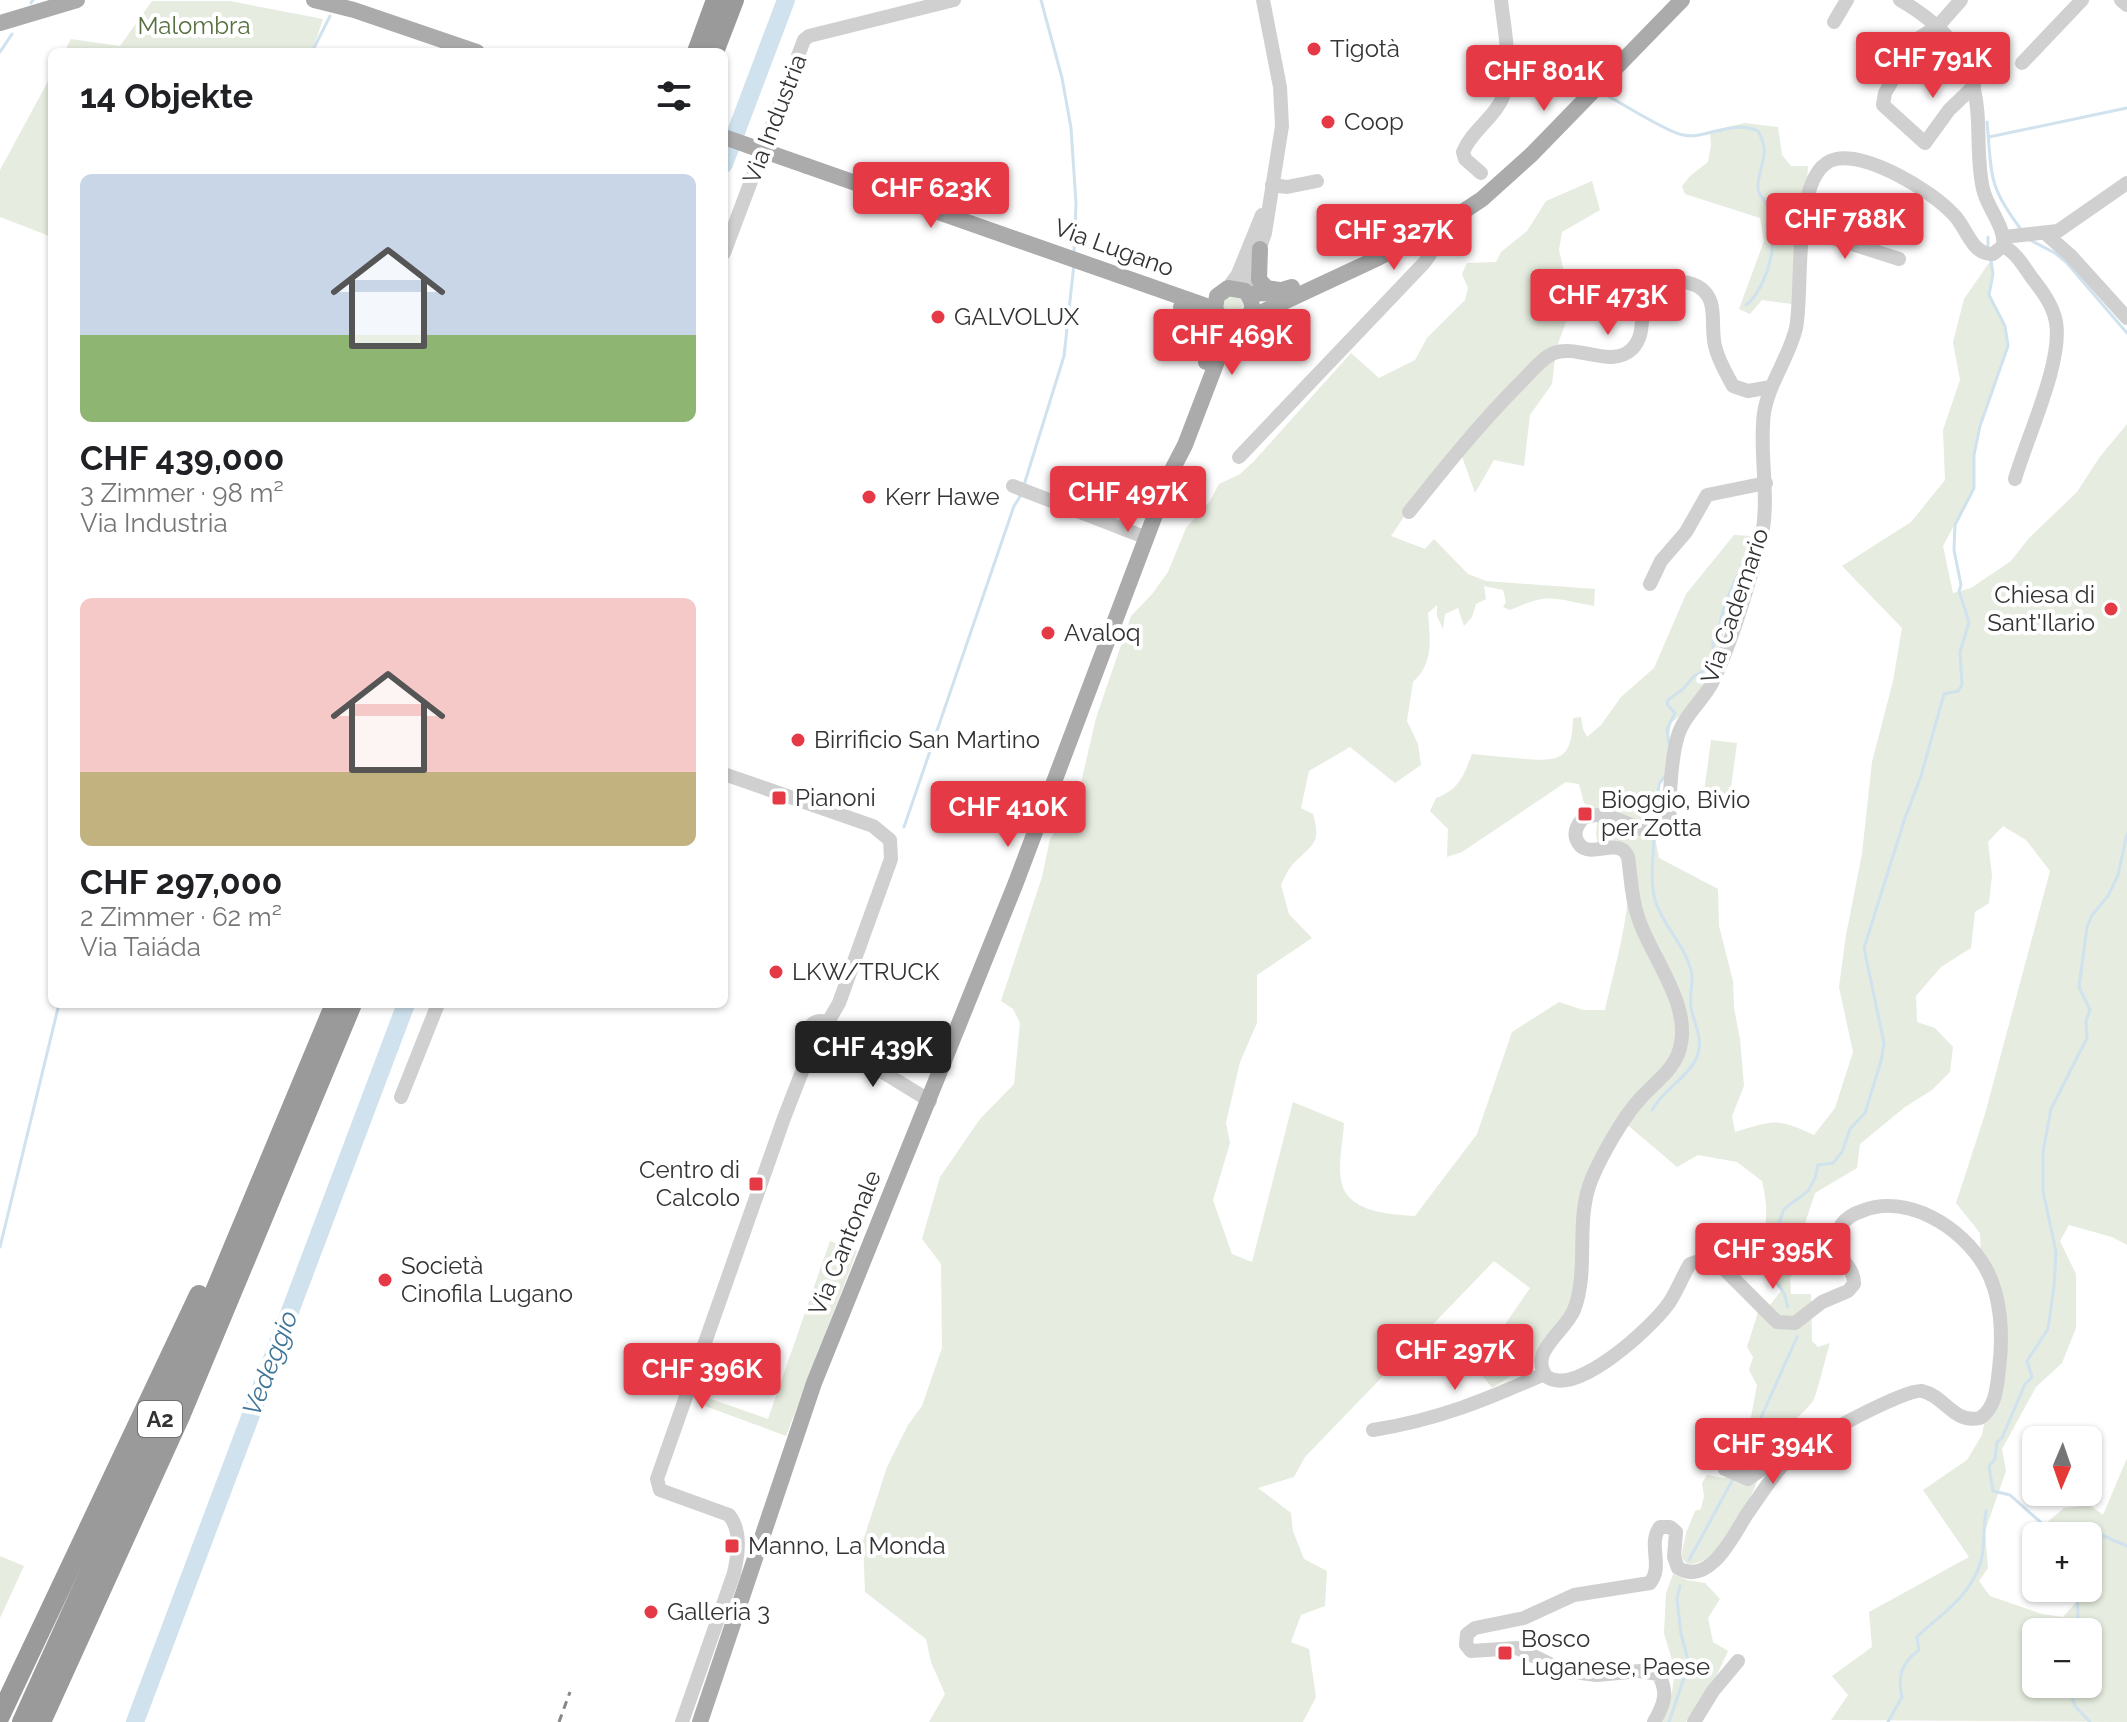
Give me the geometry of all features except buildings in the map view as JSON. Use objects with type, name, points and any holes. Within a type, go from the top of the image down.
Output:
[{"type":"highway","points":[[698,48],[716,0]]},
{"type":"highway","points":[[716,48],[734,0]]},
{"type":"highway","name":"A2","points":[[22,1722],[159,1422],[333,1008]]},
{"type":"highway","name":"A2","points":[[41,1722],[181,1414],[350,1008]]},
{"type":"highway","name":"A2","points":[[1,1712],[258,1170],[290,1113]]},
{"type":"highway","name":"A2","points":[[56,1718],[171,1454],[181,1414]]},
{"type":"main road","points":[[0,23],[77,0]]},
{"type":"main road","points":[[314,0],[354,10],[465,48]]},
{"type":"main road","points":[[1172,470],[1185,445],[1228,334],[1243,322],[1378,258],[1467,210],[1502,182],[1682,0]]},
{"type":"main road","name":"Via Lugano","points":[[728,138],[1073,257],[1107,272],[1229,299]]},
{"type":"main road","points":[[1229,299],[1288,289],[1376,251],[1413,239]]},
{"type":"main road","points":[[1260,249],[1258,272],[1261,283],[1271,290],[1288,289]]},
{"type":"main road","points":[[1073,257],[1192,294],[1252,305],[1243,322]]},
{"type":"main road","points":[[1199,408],[1228,351],[1242,332],[1272,314],[1354,276],[1378,258]]},
{"type":"main road","points":[[1107,272],[1119,281],[1196,315],[1207,330],[1207,357]]},
{"type":"main road","points":[[1229,299],[1228,323],[1243,322]]},
{"type":"main road","points":[[1172,470],[1178,442],[1229,299]]},
{"type":"main road","name":"Via Cantonale","points":[[700,1722],[814,1383],[930,1101],[1172,470]]},
{"type":"street","name":"Via Industria","points":[[728,242],[804,40],[809,36],[954,0]]},
{"type":"street","points":[[1229,299],[1260,249],[1280,144],[1280,87],[1263,0]]},
{"type":"street","points":[[1481,173],[1465,159],[1463,152],[1501,103],[1506,90],[1508,77],[1501,0]]},
{"type":"street","points":[[1834,22],[1847,0]]},
{"type":"street","points":[[1900,0],[1938,26],[1961,53],[1974,86],[1983,192],[2003,242],[2045,296],[2055,317],[2055,358],[2015,479]]},
{"type":"street","points":[[1961,0],[1938,26],[1916,40],[1882,102],[1925,143],[1949,110],[1974,86]]},
{"type":"street","points":[[2022,63],[2082,0]]},
{"type":"street","points":[[2121,0],[2127,5]]},
{"type":"street","name":"Via Cademario","points":[[1544,1374],[1541,1357],[1575,1306],[1580,1277],[1582,1213],[1594,1175],[1633,1108],[1675,1060],[1682,1037],[1680,1019],[1665,972],[1638,918],[1627,854],[1617,848],[1585,848],[1578,842],[1576,830],[1582,819],[1593,815],[1626,821],[1654,833],[1666,828],[1677,736],[1710,686],[1725,651],[1761,541],[1766,483],[1763,423],[1771,387],[1795,331],[1802,228],[1808,194],[1820,168],[1830,161],[1851,159],[1877,164],[1956,216],[1983,253],[1993,254],[2003,242]]},
{"type":"street","points":[[1271,191],[1317,181]]},
{"type":"street","points":[[2003,242],[2025,234],[2058,231],[2127,183]]},
{"type":"street","points":[[1229,299],[1271,191]]},
{"type":"street","points":[[1802,228],[1899,259]]},
{"type":"street","points":[[1239,457],[1424,263],[1433,248],[1431,230]]},
{"type":"street","points":[[2046,234],[2071,256],[2127,318]]},
{"type":"street","points":[[1409,512],[1504,399],[1553,353],[1574,352],[1594,356],[1623,354],[1631,350],[1644,317],[1642,298],[1650,286],[1677,282],[1699,287],[1712,306],[1716,351],[1733,386],[1748,391],[1771,387]]},
{"type":"street","points":[[1650,584],[1661,561],[1686,532],[1707,495],[1766,483]]},
{"type":"street","points":[[1013,486],[1147,538]]},
{"type":"street","points":[[728,775],[879,828],[890,840],[891,859],[839,1003],[828,1022]]},
{"type":"street","points":[[401,1097],[436,1008]]},
{"type":"street","points":[[814,1022],[828,1022],[835,1033],[834,1042],[826,1048],[812,1046],[807,1038],[808,1028],[814,1022]]},
{"type":"street","points":[[834,1042],[930,1101]]},
{"type":"street","points":[[682,1722],[734,1573],[737,1539],[734,1522],[729,1515],[660,1490],[657,1479],[812,1046]]},
{"type":"street","points":[[1373,1430],[1464,1409],[1544,1374],[1552,1380],[1563,1381],[1583,1374],[1605,1362],[1653,1322],[1673,1296],[1690,1264],[1698,1260],[1707,1258],[1716,1261],[1777,1322],[1787,1324],[1795,1323],[1822,1302],[1853,1286],[1853,1273],[1838,1255],[1835,1243],[1839,1228],[1850,1216],[1890,1204],[1904,1206],[1934,1219],[1963,1241],[1981,1260],[1996,1294],[2001,1353],[1991,1408],[1980,1418],[1967,1419],[1956,1415],[1927,1393],[1909,1392],[1804,1446],[1783,1466],[1743,1520],[1723,1554],[1703,1568],[1688,1572],[1678,1568],[1674,1557],[1676,1532],[1670,1527],[1660,1527],[1654,1539],[1656,1572],[1650,1583],[1574,1595],[1524,1618],[1475,1628],[1467,1634],[1466,1645],[1475,1652],[1517,1648],[1552,1665],[1581,1673],[1597,1675],[1640,1671],[1658,1674],[1665,1693],[1662,1708],[1654,1722]]},
{"type":"street","points":[[1731,1434],[1724,1464],[1729,1472],[1748,1479],[1763,1469],[1787,1434],[1796,1437],[1804,1446]]},
{"type":"street","points":[[1694,1722],[1713,1691],[1738,1661]]},
{"type":"green space","name":"Malombra","points":[[152,1],[230,1],[323,19],[313,48],[66,48],[71,39],[120,46]]},
{"type":"green space","points":[[48,81],[48,235],[0,217],[0,170]]},
{"type":"green space","points":[[1745,123],[1778,127],[1782,155],[1791,166],[1808,166],[1799,305],[1762,300],[1750,314],[1739,309],[1764,241],[1760,218],[1685,194],[1682,186],[1708,162],[1710,131]]},
{"type":"green space","points":[[1592,181],[1600,210],[1562,232],[1559,250],[1572,306],[1556,349],[1552,384],[1530,415],[1524,466],[1494,460],[1475,493],[1460,451],[1416,499],[1391,536],[1425,549],[1434,539],[1468,574],[1486,581],[1595,589],[1594,606],[1543,599],[1510,610],[1503,607],[1506,602],[1503,590],[1484,586],[1486,599],[1476,604],[1472,617],[1464,626],[1458,608],[1445,614],[1443,629],[1437,616],[1437,605],[1428,613],[1428,659],[1413,682],[1407,721],[1418,744],[1421,765],[1395,783],[1350,747],[1309,771],[1301,808],[1313,814],[1316,837],[1290,868],[1281,885],[1289,914],[1312,938],[1257,975],[1257,1023],[1240,1062],[1226,1123],[1230,1143],[1213,1200],[1232,1254],[1252,1262],[1293,1102],[1344,1123],[1340,1173],[1345,1191],[1351,1199],[1370,1210],[1415,1216],[1477,1134],[1512,1032],[1559,1002],[1583,1010],[1605,1010],[1626,915],[1628,857],[1599,850],[1596,834],[1598,815],[1584,803],[1579,784],[1566,782],[1462,852],[1447,857],[1448,829],[1430,811],[1436,798],[1460,781],[1472,754],[1537,760],[1556,758],[1562,755],[1570,742],[1573,718],[1581,717],[1587,737],[1601,725],[1621,697],[1654,668],[1686,594],[1734,535],[1751,536],[1719,650],[1692,706],[1671,723],[1664,775],[1657,785],[1669,809],[1669,820],[1654,833],[1659,858],[1718,889],[1719,926],[1733,981],[1744,1086],[1732,1116],[1735,1132],[1758,1125],[1782,1123],[1814,1135],[1835,1108],[1853,1052],[1839,987],[1846,935],[1862,854],[1872,762],[1893,681],[1902,628],[1842,566],[1911,522],[1945,480],[1943,430],[1960,380],[1953,342],[1964,299],[1991,260],[1993,274],[1989,295],[2005,326],[2008,346],[1980,426],[1974,455],[1974,488],[1943,546],[1953,593],[1971,588],[2011,561],[2029,538],[2077,492],[2099,458],[2127,424],[2127,1245],[2112,1237],[2069,1225],[2060,1241],[2076,1274],[2076,1328],[2062,1363],[2036,1387],[2002,1449],[2006,1471],[1985,1531],[1988,1568],[1979,1581],[1990,1596],[2042,1614],[2063,1617],[2076,1602],[2102,1602],[2102,1522],[2047,1522],[2064,1508],[2091,1506],[2103,1515],[2127,1458],[2127,1722],[1831,1720],[1848,1695],[1832,1676],[1872,1647],[1869,1612],[1969,1557],[1923,1490],[1967,1460],[1982,1435],[2000,1340],[1981,1260],[1980,1233],[1956,1203],[1985,1114],[2050,871],[2026,840],[2003,826],[1988,842],[1992,875],[1989,903],[1975,912],[1971,948],[1941,967],[1916,996],[1917,1022],[1935,1028],[1953,1047],[1950,1072],[1932,1090],[1905,1107],[1860,1144],[1857,1168],[1815,1193],[1797,1247],[1798,1272],[1790,1277],[1791,1294],[1811,1294],[1812,1341],[1818,1347],[1830,1343],[1819,1384],[1813,1401],[1773,1443],[1743,1512],[1724,1543],[1712,1554],[1700,1562],[1687,1564],[1681,1557],[1695,1511],[1701,1509],[1704,1496],[1702,1483],[1707,1475],[1725,1478],[1751,1417],[1757,1385],[1749,1370],[1753,1357],[1747,1347],[1760,1306],[1765,1311],[1782,1290],[1759,1250],[1765,1224],[1764,1190],[1762,1181],[1737,1162],[1698,1155],[1677,1167],[1624,1122],[1594,1175],[1578,1290],[1541,1357],[1492,1388],[1476,1367],[1530,1288],[1494,1261],[1305,1457],[1294,1477],[1258,1488],[1291,1513],[1293,1531],[1304,1559],[1327,1571],[1325,1606],[1301,1615],[1291,1642],[1309,1649],[1316,1697],[1303,1722],[929,1722],[945,1694],[931,1662],[926,1639],[865,1592],[863,1541],[887,1467],[908,1425],[922,1406],[942,1348],[941,1264],[922,1239],[940,1177],[980,1119],[1014,1084],[1020,1023],[1013,1009],[1001,1001],[1042,877],[1050,839],[1078,796],[1096,718],[1131,616],[1168,572],[1186,528],[1210,501],[1219,484],[1240,474],[1254,461],[1351,353],[1379,378],[1415,360],[1427,338],[1465,300],[1468,288],[1462,274],[1467,263],[1496,262],[1501,252],[1527,231],[1546,201]]},
{"type":"green space","points":[[1233,296],[1240,299],[1243,306],[1240,313],[1233,316],[1226,313],[1223,306],[1226,299]]},
{"type":"green space","points":[[1711,740],[1737,743],[1730,795],[1704,792]]},
{"type":"green space","points":[[830,1241],[857,1251],[786,1436],[705,1406],[708,1398],[768,1419]]},
{"type":"green space","points":[[0,1556],[24,1566],[0,1618]]},
{"type":"green space","points":[[1673,1574],[1705,1583],[1720,1599],[1708,1618],[1713,1642],[1728,1651],[1711,1688],[1686,1722],[1660,1722],[1672,1692],[1675,1670],[1664,1633],[1666,1593]]},
{"type":"waterway","name":"Vedeggio","points":[[728,153],[786,0]]},
{"type":"waterway","points":[[1041,0],[1062,78],[1071,128],[1076,203],[1074,252]]},
{"type":"waterway","points":[[314,48],[330,16]]},
{"type":"waterway","points":[[0,52],[12,34]]},
{"type":"waterway","points":[[1604,94],[1683,135],[1700,135],[1738,127],[1758,131],[1764,146],[1758,189],[1768,207],[1767,229],[1772,245],[1766,274],[1746,305]]},
{"type":"waterway","points":[[1989,137],[2127,108]]},
{"type":"waterway","points":[[1987,122],[1996,189],[2020,228]]},
{"type":"waterway","points":[[1988,237],[1988,246]]},
{"type":"waterway","points":[[2030,240],[2066,262],[2127,333]]},
{"type":"waterway","points":[[1788,1307],[1772,1270],[1779,1247],[1778,1226],[1784,1209],[1808,1191],[1818,1165],[1833,1163],[1842,1152],[1850,1129],[1865,1113],[1884,1043],[1864,948],[1921,776],[1944,694],[1958,691],[1962,685],[1960,652],[1969,622],[1959,591],[1961,585],[1954,550],[1955,525],[1974,488],[1974,455],[1980,426],[2008,346],[2005,326],[1989,295],[1993,274],[1991,260]]},
{"type":"waterway","points":[[1024,485],[1064,356],[1074,264]]},
{"type":"waterway","points":[[904,827],[1014,506],[1021,495]]},
{"type":"waterway","points":[[1669,744],[1667,729],[1675,713],[1667,704],[1668,700],[1694,676],[1707,669],[1713,653],[1713,641],[1720,633],[1724,607],[1745,563]]},
{"type":"waterway","points":[[1655,821],[1659,784],[1665,776]]},
{"type":"waterway","points":[[2040,1522],[2010,1495],[1993,1491],[1989,1466],[1995,1459],[1997,1442],[2002,1438],[2025,1384],[2032,1377],[2027,1361],[2048,1329],[2056,1252],[2043,1191],[2043,1152],[2051,1109],[2087,1038],[2086,1021],[2090,1010],[2079,987],[2087,927],[2118,875],[2127,834]]},
{"type":"waterway","points":[[1652,1110],[1692,1066],[1699,1047],[1691,1007],[1691,970],[1653,893],[1654,839]]},
{"type":"waterway","points":[[0,1247],[58,1008]]},
{"type":"waterway","name":"Vedeggio","points":[[135,1722],[404,1008]]},
{"type":"waterway","points":[[1738,1469],[1797,1337]]},
{"type":"waterway","points":[[1689,1560],[1733,1479]]},
{"type":"waterway","points":[[1888,1722],[1902,1697],[1902,1670],[1908,1659],[1919,1650],[1917,1637],[1954,1604],[1976,1573],[1982,1555],[1986,1511]]},
{"type":"waterway","points":[[2102,1535],[2127,1546]]},
{"type":"waterway","points":[[1669,1722],[1689,1663],[1681,1634],[1677,1598],[1680,1586]]},
{"type":"waterway","points":[[2077,1618],[2078,1602]]},
{"type":"waterway","points":[[2072,1698],[2075,1706],[2090,1722]]},
{"type":"railway","points":[[559,1722],[570,1692]]},
{"type":"place","name":"Tigotà","points":[[1314,49]]},
{"type":"place","name":"Coop","points":[[1328,122]]},
{"type":"place","name":"GALVOLUX","points":[[938,317]]},
{"type":"place","name":"Kerr Hawe","points":[[869,497]]},
{"type":"place","name":"Chiesa di Sant'Ilario","points":[[2111,609]]},
{"type":"place","name":"Avaloq","points":[[1048,633]]},
{"type":"place","name":"Birrificio San Martino","points":[[798,740]]},
{"type":"place","name":"Pianoni","points":[[779,798]]},
{"type":"place","name":"Bioggio, Bivio per Zotta","points":[[1585,814]]},
{"type":"place","name":"LKW/TRUCK","points":[[776,972]]},
{"type":"place","name":"Centro di Calcolo","points":[[756,1184]]},
{"type":"place","name":"Società Cinofila Lugano","points":[[385,1280]]},
{"type":"place","name":"Manno, La Monda","points":[[732,1546]]},
{"type":"place","name":"Galleria 3","points":[[651,1612]]},
{"type":"place","name":"Bosco Luganese, Paese","points":[[1505,1653]]}]
